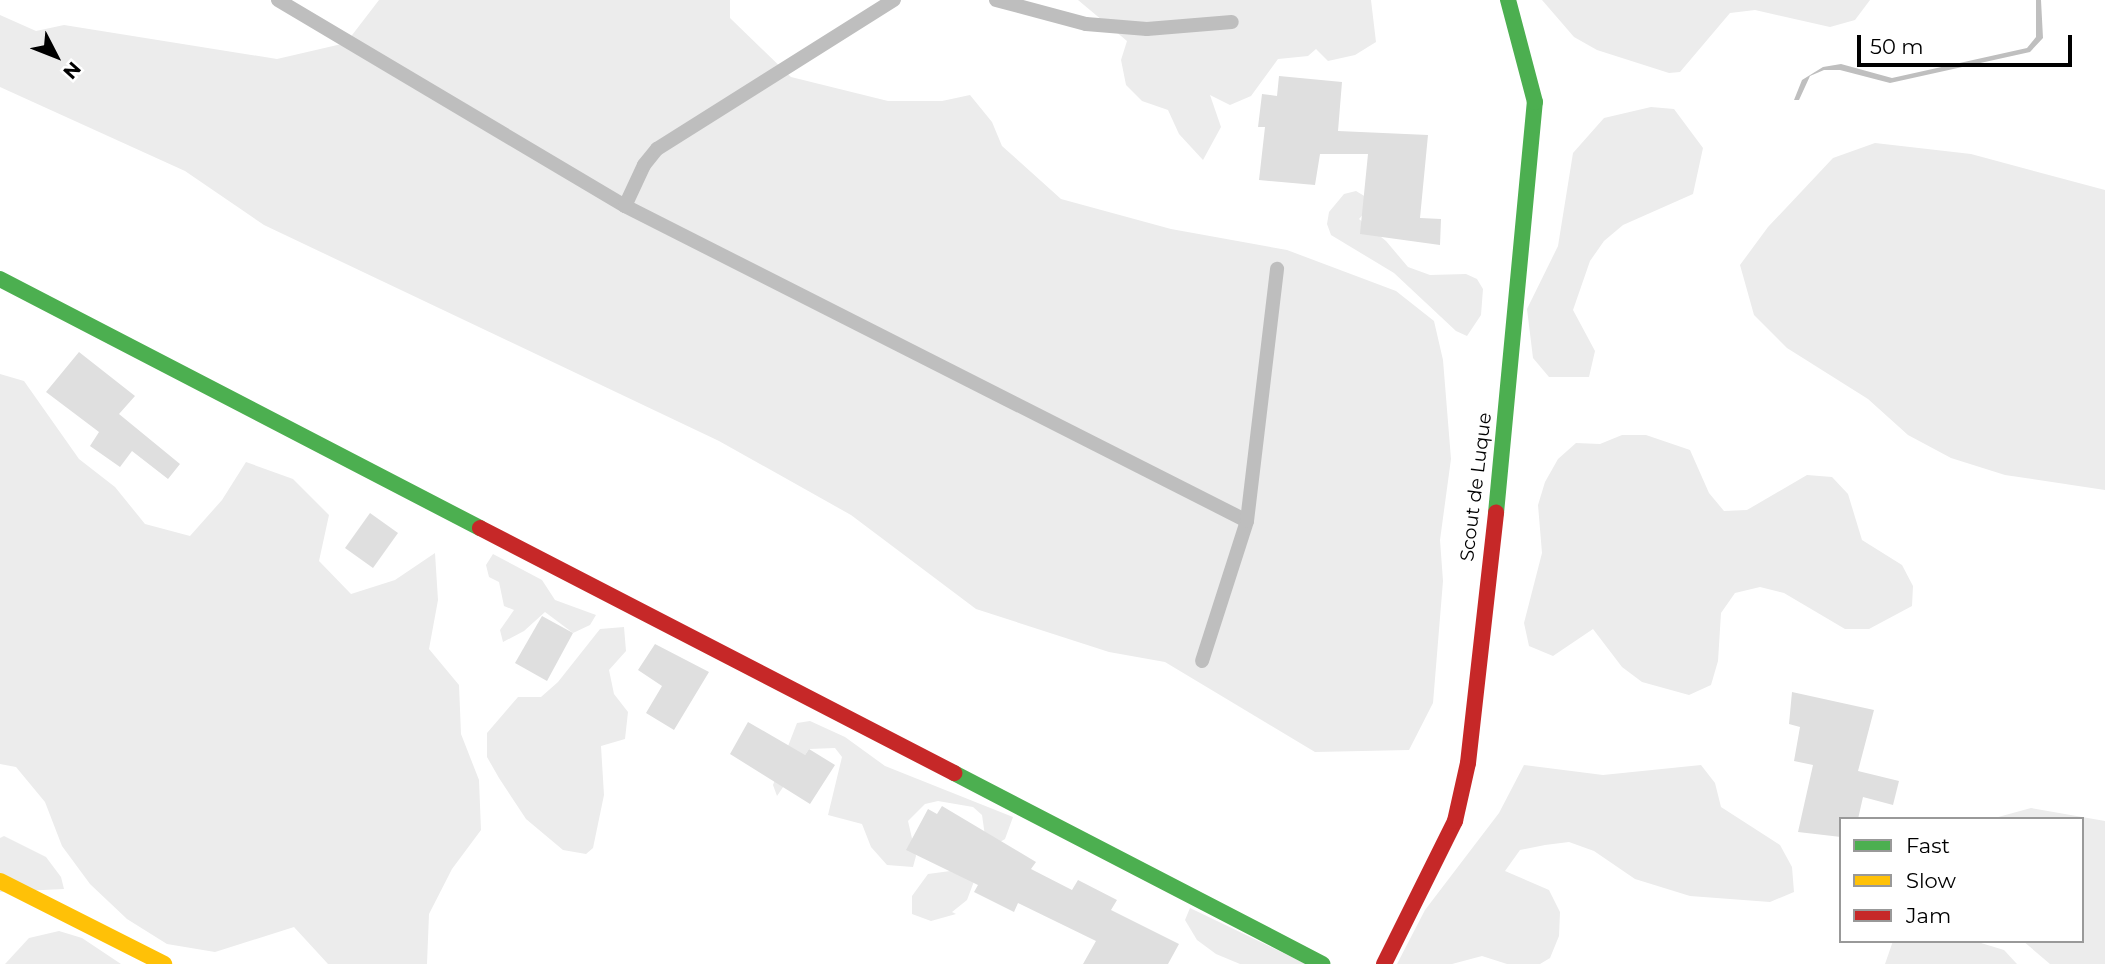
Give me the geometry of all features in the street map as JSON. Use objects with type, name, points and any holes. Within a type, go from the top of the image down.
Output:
[{"type":"street","name":"Scout de Luque","points":[[1384,964],[1455,821],[1468,763],[1519,307],[1535,102],[1508,0]]},
{"type":"street","points":[[0,279],[1322,964]]},
{"type":"street","points":[[0,881],[164,964]]},
{"type":"lane","points":[[278,0],[625,206],[1247,521]]},
{"type":"lane","points":[[625,206],[644,165],[657,149],[894,0]]},
{"type":"lane","points":[[996,0],[1098,25],[1147,29],[1232,22]]},
{"type":"lane","points":[[1202,661],[1247,521],[1277,269]]},
{"type":"shaded area","points":[[379,0],[730,0],[730,18],[791,77],[888,101],[942,101],[970,95],[992,122],[1002,146],[1061,199],[1171,229],[1287,250],[1396,291],[1434,321],[1443,360],[1451,459],[1440,540],[1443,581],[1433,703],[1409,750],[1315,752],[1165,662],[1109,652],[976,609],[851,515],[719,441],[264,225],[185,171],[0,87],[0,15],[36,31],[64,25],[277,59],[346,43]]},
{"type":"shaded area","points":[[1078,0],[1371,0],[1376,42],[1355,55],[1328,61],[1316,49],[1308,56],[1278,59],[1251,96],[1230,105],[1210,95],[1221,127],[1203,160],[1179,134],[1168,110],[1142,101],[1126,85],[1121,60],[1127,41]]},
{"type":"shaded area","points":[[1542,0],[1870,0],[1855,20],[1830,27],[1755,10],[1730,13],[1680,72],[1669,73],[1597,50],[1574,37]]},
{"type":"shaded area","points":[[2036,0],[2041,0],[2043,38],[2030,52],[1890,83],[1840,70],[1824,70],[1810,76],[1799,100],[1794,100],[1802,80],[1823,67],[1841,64],[1892,78],[2027,48],[2036,37]]},
{"type":"shaded area","points":[[1651,107],[1674,109],[1703,148],[1693,194],[1623,225],[1604,241],[1590,261],[1573,310],[1595,351],[1589,377],[1549,377],[1533,358],[1527,309],[1558,246],[1573,153],[1604,118]]},
{"type":"shaded area","points":[[1875,143],[1971,154],[2105,190],[2105,490],[2005,475],[1951,458],[1908,435],[1868,399],[1787,348],[1754,315],[1740,265],[1768,227],[1833,158]]},
{"type":"shaded area","points":[[1356,191],[1366,197],[1367,210],[1359,219],[1386,241],[1408,267],[1430,275],[1466,274],[1477,279],[1483,289],[1481,315],[1467,336],[1456,331],[1394,273],[1331,235],[1327,224],[1329,212],[1344,194]]},
{"type":"shaded area","points":[[0,374],[24,381],[79,459],[115,487],[145,524],[190,536],[222,500],[246,462],[293,479],[329,515],[319,561],[351,594],[395,580],[435,553],[438,600],[429,649],[459,685],[461,734],[479,780],[481,830],[452,869],[429,914],[427,964],[328,964],[294,927],[215,952],[167,944],[127,919],[90,884],[62,846],[45,802],[16,767],[0,764]]},
{"type":"shaded area","points":[[1622,435],[1646,435],[1690,450],[1709,493],[1724,511],[1747,510],[1807,475],[1832,477],[1848,494],[1862,540],[1902,565],[1913,586],[1912,606],[1869,629],[1845,629],[1784,593],[1760,587],[1735,593],[1721,613],[1718,661],[1711,685],[1689,695],[1642,682],[1622,667],[1593,629],[1553,656],[1529,646],[1524,623],[1542,553],[1538,505],[1545,482],[1558,459],[1576,443],[1600,444]]},
{"type":"shaded area","points":[[493,554],[542,580],[555,600],[596,615],[590,625],[573,633],[545,612],[524,631],[503,642],[500,630],[514,610],[504,606],[499,582],[489,577],[486,565]]},
{"type":"shaded area","points":[[624,627],[626,651],[609,670],[614,694],[628,712],[625,739],[601,746],[604,795],[593,848],[586,854],[563,850],[526,819],[499,778],[487,757],[487,733],[518,697],[541,697],[558,682],[600,629]]},
{"type":"shaded area","points":[[810,721],[845,737],[885,766],[1013,817],[1005,839],[995,845],[985,836],[982,815],[973,807],[938,801],[925,804],[908,821],[916,856],[913,867],[887,865],[871,847],[862,824],[828,815],[842,757],[835,748],[809,749],[777,796],[773,785],[797,723]]},
{"type":"shaded area","points":[[1524,765],[1603,775],[1701,765],[1715,783],[1721,807],[1780,845],[1792,867],[1794,892],[1770,902],[1690,896],[1635,879],[1594,851],[1569,842],[1545,845],[1520,850],[1505,871],[1549,890],[1560,912],[1559,936],[1550,958],[1540,964],[1507,964],[1482,956],[1452,964],[1397,964],[1425,910],[1499,813]]},
{"type":"shaded area","points":[[2031,808],[2082,817],[1998,817]]},
{"type":"shaded area","points":[[2084,817],[2105,821],[2105,964],[2050,964],[2025,943],[2084,943]]},
{"type":"shaded area","points":[[4,836],[46,857],[61,877],[64,889],[0,892],[0,838]]},
{"type":"shaded area","points":[[958,870],[976,876],[967,900],[952,912],[956,914],[931,921],[912,914],[912,896],[928,874]]},
{"type":"shaded area","points":[[1190,908],[1306,964],[1240,964],[1216,954],[1197,940],[1185,920]]},
{"type":"shaded area","points":[[59,931],[82,938],[121,964],[5,964],[29,938]]},
{"type":"shaded area","points":[[1892,943],[1981,943],[2004,950],[2017,964],[1885,964]]},
{"type":"building","points":[[1279,76],[1342,82],[1338,131],[1428,135],[1420,218],[1441,219],[1440,245],[1360,234],[1368,154],[1320,154],[1315,185],[1259,180],[1265,127],[1258,127],[1262,94],[1277,96]]},
{"type":"building","points":[[79,352],[135,396],[119,414],[180,464],[168,479],[132,451],[120,467],[90,446],[99,432],[46,392]]},
{"type":"building","points":[[370,513],[398,533],[373,568],[345,548]]},
{"type":"building","points":[[542,616],[573,633],[547,681],[515,663]]},
{"type":"building","points":[[655,644],[709,672],[674,730],[646,713],[662,686],[638,670]]},
{"type":"building","points":[[1792,692],[1874,710],[1858,771],[1899,781],[1893,805],[1863,797],[1858,817],[1839,817],[1839,837],[1798,832],[1813,765],[1794,761],[1800,727],[1789,724]]},
{"type":"building","points":[[748,722],[805,755],[809,749],[835,765],[810,804],[730,754]]},
{"type":"building","points":[[942,806],[1036,862],[1031,869],[1072,890],[1078,880],[1117,900],[1111,910],[1179,944],[1168,964],[1083,964],[1096,941],[1018,903],[1014,912],[974,892],[978,885],[906,850],[928,809],[937,814]]},
{"type":"traffic: fast","points":[[1496,513],[1535,102],[1508,0]]},
{"type":"traffic: fast","points":[[0,279],[480,528]]},
{"type":"traffic: fast","points":[[954,773],[1322,964]]},
{"type":"traffic: slow","points":[[0,881],[164,964]]},
{"type":"traffic: jam","points":[[1384,964],[1455,821],[1468,763],[1496,513]]},
{"type":"traffic: jam","points":[[480,528],[954,773]]}]
